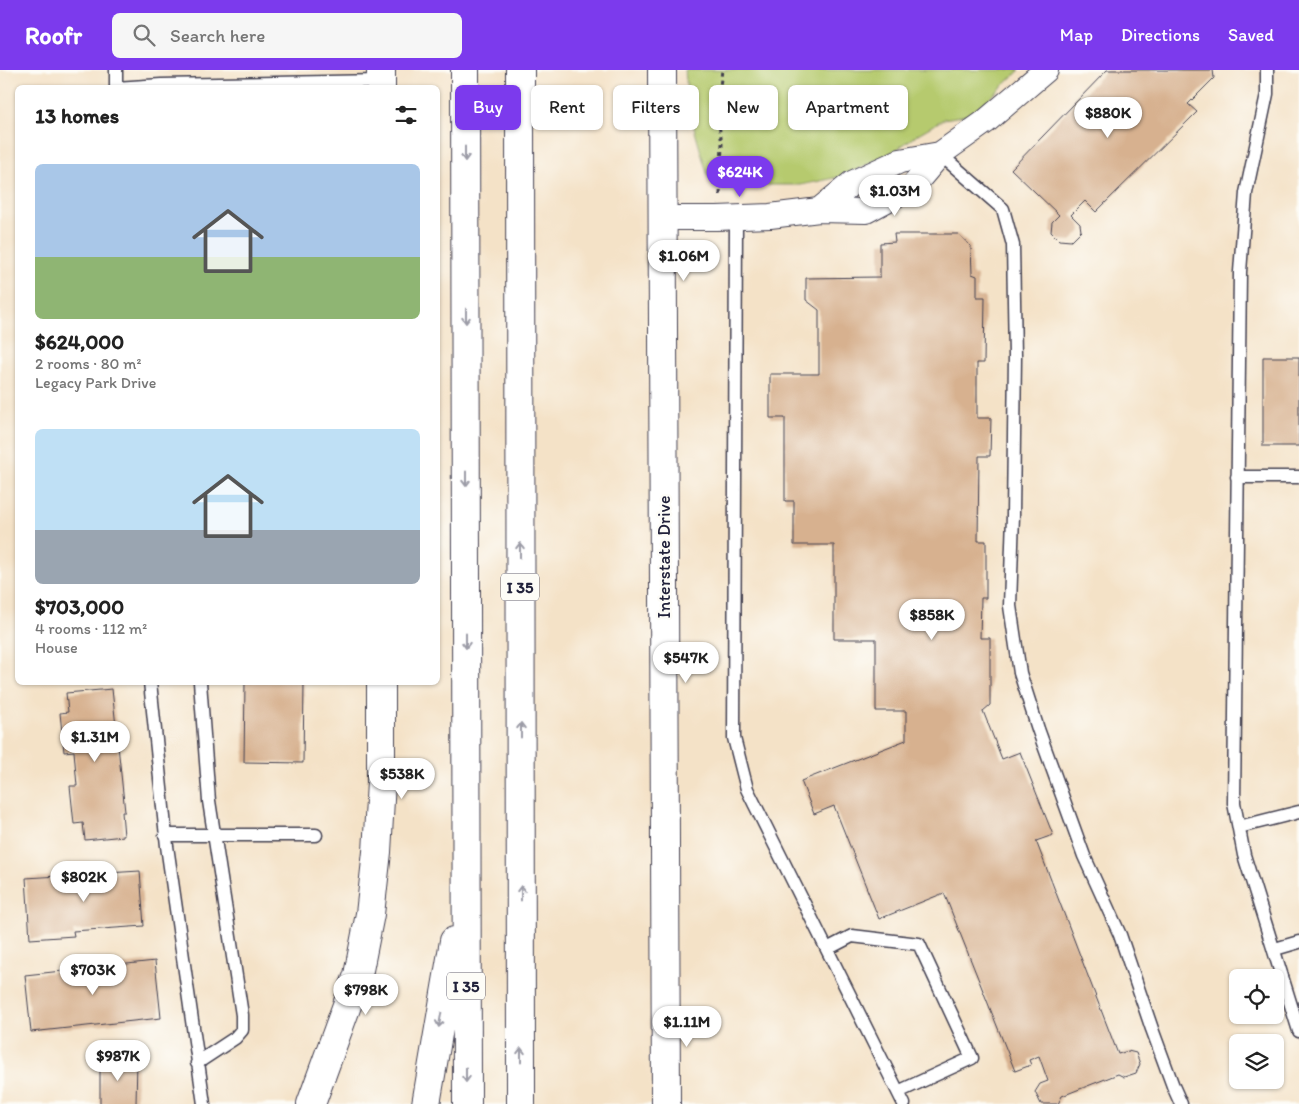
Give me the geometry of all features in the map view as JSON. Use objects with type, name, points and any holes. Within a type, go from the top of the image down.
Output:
[{"type":"main road","name":"I 35","points":[[465,70],[466,1104]]},
{"type":"main road","name":"I 35","points":[[520,70],[521,1104]]},
{"type":"main road","name":"Interstate Drive","points":[[662,70],[666,1104]]},
{"type":"main road","points":[[311,1104],[358,975],[370,914],[382,782],[381,685]]},
{"type":"main road","points":[[426,1104],[466,868]]},
{"type":"street","points":[[662,218],[770,216],[819,210],[866,211],[913,186],[940,154],[985,122],[1046,70]]},
{"type":"lane","points":[[116,70],[116,85]]},
{"type":"lane","points":[[1267,70],[1267,94],[1246,193],[1240,272],[1234,803],[1244,854],[1299,1031]]},
{"type":"lane","points":[[198,85],[380,80]]},
{"type":"lane","points":[[940,154],[1003,209],[1013,245],[1015,356],[1010,606],[1020,673],[1084,856],[1120,935],[1172,1086],[1181,1104]]},
{"type":"lane","points":[[727,218],[734,738],[747,789],[901,1098],[972,1058],[919,944],[852,936],[827,949]]},
{"type":"lane","points":[[1237,477],[1299,477]]},
{"type":"lane","points":[[150,685],[165,835],[204,1104]]},
{"type":"lane","points":[[197,1063],[235,1038],[242,1030],[242,1015],[209,801],[200,685]]},
{"type":"lane","points":[[1239,827],[1299,812]]},
{"type":"lane","points":[[165,835],[316,835]]},
{"type":"lane","points":[[1275,949],[1299,942]]},
{"type":"path","points":[[722,70],[717,112],[722,144],[721,178],[727,218]]},
{"type":"green space","points":[[685,70],[1020,70],[989,99],[967,115],[944,119],[918,134],[896,150],[844,176],[801,185],[741,185],[708,177],[695,130],[699,130],[699,85],[686,85]]},
{"type":"building","points":[[1107,70],[1213,70],[1214,78],[1188,104],[1197,112],[1096,212],[1085,201],[1071,215],[1080,224],[1081,231],[1071,241],[1059,240],[1051,232],[1052,222],[1059,215],[1011,169]]},
{"type":"building","points":[[894,234],[958,234],[971,246],[972,274],[977,276],[977,297],[985,297],[984,363],[977,363],[977,418],[991,418],[990,456],[979,456],[978,541],[986,541],[986,598],[981,598],[980,638],[990,638],[990,705],[983,711],[1002,759],[1020,752],[1053,835],[1036,841],[1118,1054],[1128,1051],[1136,1053],[1140,1064],[1136,1073],[1124,1077],[1118,1074],[1062,1096],[1058,1104],[1041,1104],[1035,1092],[1040,1084],[1048,1081],[1039,1056],[1029,1060],[1031,1065],[1015,1071],[944,893],[879,919],[834,806],[814,814],[801,781],[906,740],[906,711],[876,711],[876,639],[834,639],[834,545],[794,545],[794,501],[785,501],[785,418],[770,418],[770,374],[819,374],[819,310],[806,300],[806,278],[880,277],[880,243],[895,242]]},
{"type":"building","points":[[1263,357],[1299,357],[1299,446],[1263,446]]},
{"type":"building","points":[[245,685],[304,685],[303,763],[244,762]]},
{"type":"building","points":[[112,689],[125,812],[122,812],[124,836],[85,840],[83,823],[74,824],[70,786],[77,786],[74,751],[64,752],[60,713],[68,712],[66,693]]},
{"type":"building","points":[[140,871],[144,926],[73,931],[74,936],[30,939],[26,878]]},
{"type":"building","points":[[155,961],[161,1018],[31,1032],[25,975]]},
{"type":"building","points":[[100,1059],[137,1060],[136,1104],[100,1104]]}]
